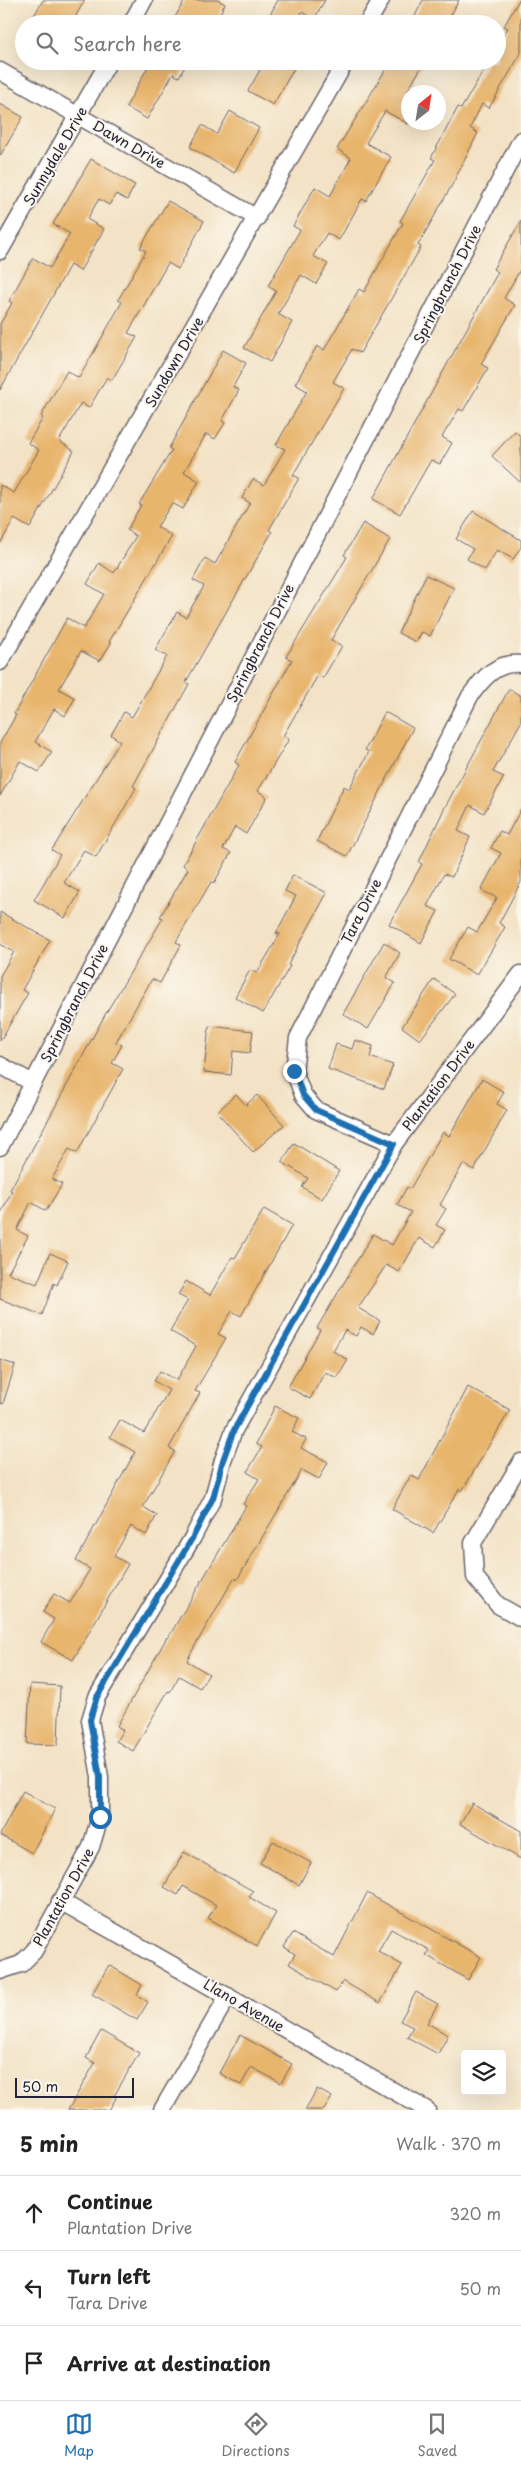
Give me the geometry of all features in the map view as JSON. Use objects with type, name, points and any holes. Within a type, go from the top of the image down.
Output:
[{"type":"street","points":[[136,15],[144,0]]},
{"type":"street","points":[[372,15],[381,0]]},
{"type":"street","name":"Dawn Drive","points":[[0,70],[257,218]]},
{"type":"street","name":"Sunnydale Drive","points":[[0,252],[104,70]]},
{"type":"street","name":"Sundown Drive","points":[[0,662],[341,70]]},
{"type":"street","name":"Springbranch Drive","points":[[0,1147],[521,140]]},
{"type":"street","name":"Tara Drive","points":[[394,1144],[316,1110],[303,1095],[294,1071],[298,1038],[470,696],[486,674],[504,666],[521,664]]},
{"type":"street","name":"Plantation Drive","points":[[4,1970],[21,1964],[34,1951],[91,1847],[100,1817],[100,1777],[90,1720],[97,1697],[193,1537],[213,1498],[223,1460],[234,1430],[394,1144],[521,974]]},
{"type":"street","points":[[0,1065],[33,1083]]},
{"type":"street","points":[[521,1462],[474,1543],[476,1577],[498,1606],[521,1618]]},
{"type":"street","name":"Llano Avenue","points":[[60,1901],[427,2110]]},
{"type":"street","points":[[162,2110],[228,1996]]},
{"type":"building","points":[[43,0],[85,0],[76,15],[34,15]]},
{"type":"building","points":[[185,0],[218,0],[225,4],[219,15],[176,15]]},
{"type":"building","points":[[278,0],[325,0],[316,15],[307,15],[302,12],[300,15],[270,15]]},
{"type":"building","points":[[423,0],[459,0],[451,15],[416,15]]},
{"type":"building","points":[[519,0],[521,0],[521,53],[489,108],[482,104],[470,128],[478,133],[452,185],[418,245],[421,247],[360,353],[352,349],[333,382],[344,388],[293,475],[299,478],[269,530],[272,532],[186,682],[189,684],[133,786],[136,788],[96,857],[84,850],[64,883],[80,892],[65,918],[34,900],[60,855],[52,850],[120,741],[111,735],[124,712],[132,717],[167,656],[155,650],[177,612],[186,617],[204,586],[193,580],[205,558],[215,564],[250,503],[242,498],[253,479],[264,485],[285,449],[276,445],[307,391],[295,384],[317,346],[324,350],[359,289],[364,292],[403,223],[400,221],[435,160],[431,158],[458,107],[461,109],[484,70],[506,70],[506,31],[508,28],[506,27],[506,23]]},
{"type":"building","points":[[146,70],[183,70],[179,77],[173,74],[147,119],[126,107]]},
{"type":"building","points":[[260,70],[293,70],[273,105],[248,91]]},
{"type":"building","points":[[385,70],[420,70],[411,85],[401,85],[401,120],[385,111],[366,143],[391,157],[366,201],[362,199],[339,240],[327,233],[313,256],[328,264],[316,284],[301,275],[278,314],[292,322],[270,362],[244,348],[276,291],[268,286],[300,230],[293,226],[315,187],[330,196],[351,158],[337,149]]},
{"type":"building","points":[[0,104],[23,117],[0,156]]},
{"type":"building","points":[[230,111],[259,128],[234,173],[190,147],[202,125],[217,134]]},
{"type":"building","points":[[91,159],[135,185],[127,200],[116,194],[109,205],[99,199],[87,219],[104,229],[80,271],[70,265],[0,390],[0,324],[12,303],[9,301],[33,258],[50,268],[70,234],[53,224]]},
{"type":"building","points":[[168,201],[204,221],[178,269],[168,263],[128,333],[137,337],[112,380],[107,377],[89,408],[81,403],[59,441],[74,451],[30,528],[14,519],[0,544],[0,485],[14,493],[39,450],[28,443],[43,418],[41,416],[67,371],[79,378],[122,302],[118,300],[146,251],[140,248]]},
{"type":"building","points":[[521,221],[521,268],[504,298],[515,305],[481,364],[488,368],[463,411],[459,409],[442,437],[452,443],[440,464],[431,460],[400,514],[373,499],[498,272],[493,269]]},
{"type":"building","points":[[223,350],[246,363],[233,387],[239,390],[222,421],[225,423],[215,439],[206,434],[184,472],[199,481],[183,509],[172,503],[157,527],[172,536],[109,642],[111,643],[100,661],[81,651],[59,689],[75,698],[65,716],[54,709],[35,742],[52,752],[39,772],[20,761],[0,796],[0,743],[16,715],[14,714],[67,618],[84,628],[104,594],[87,584],[99,563],[114,573],[136,536],[127,530],[141,505],[139,504],[172,450],[169,448]]},
{"type":"building","points":[[515,431],[521,437],[521,483],[492,456]]},
{"type":"building","points":[[473,511],[521,540],[521,547],[513,559],[497,550],[485,570],[467,559],[473,549],[456,539]]},
{"type":"building","points":[[363,523],[390,539],[331,640],[342,646],[323,678],[318,675],[283,736],[289,739],[258,791],[267,797],[246,834],[235,827],[223,849],[231,853],[214,883],[211,882],[176,942],[181,945],[160,983],[152,979],[116,1042],[122,1045],[112,1063],[123,1069],[77,1153],[69,1149],[52,1179],[62,1184],[46,1211],[31,1202],[17,1230],[28,1236],[8,1273],[37,1284],[50,1253],[68,1261],[57,1285],[54,1283],[42,1315],[0,1299],[0,1215],[12,1191],[10,1190],[106,1013],[163,918],[160,917],[188,869],[183,865],[239,765],[235,762],[292,660],[286,657],[347,557],[344,555]]},
{"type":"building","points":[[426,575],[454,588],[430,636],[422,632],[416,642],[398,633]]},
{"type":"building","points":[[509,689],[521,696],[521,722],[493,772],[504,777],[484,813],[470,805],[458,831],[470,837],[452,877],[444,874],[427,906],[438,911],[421,943],[389,924],[422,864],[419,862],[444,809]]},
{"type":"building","points":[[385,712],[413,728],[347,856],[317,841],[344,786],[349,789],[369,752],[365,750]]},
{"type":"building","points":[[521,809],[521,882],[499,923],[505,927],[477,975],[449,959],[468,927],[477,932],[497,898],[481,890],[501,853],[491,848],[500,831],[507,835]]},
{"type":"building","points":[[293,875],[327,893],[288,965],[290,966],[263,1013],[235,997],[250,970],[257,973],[280,934],[276,933],[296,896],[285,891]]},
{"type":"building","points":[[0,912],[50,940],[22,990],[28,993],[0,1041],[0,976],[14,952],[0,944]]},
{"type":"building","points":[[384,942],[400,953],[386,978],[395,983],[368,1029],[343,1014]]},
{"type":"building","points":[[434,979],[455,994],[420,1040],[402,1027]]},
{"type":"building","points":[[209,1026],[253,1031],[250,1053],[233,1051],[231,1075],[204,1072]]},
{"type":"building","points":[[355,1040],[373,1046],[370,1057],[393,1065],[384,1089],[328,1069],[336,1044],[352,1049]]},
{"type":"building","points":[[482,1079],[504,1092],[497,1104],[507,1110],[474,1170],[463,1164],[440,1205],[446,1209],[436,1225],[445,1230],[435,1247],[419,1238],[399,1272],[386,1265],[358,1308],[380,1321],[373,1334],[361,1327],[356,1336],[345,1330],[333,1351],[348,1360],[337,1378],[325,1372],[310,1399],[288,1387],[320,1330],[317,1328],[373,1234],[392,1245],[411,1212],[397,1205],[407,1187],[410,1189],[443,1132],[449,1136]]},
{"type":"building","points":[[236,1094],[246,1105],[257,1095],[284,1125],[253,1152],[217,1112]]},
{"type":"building","points":[[294,1143],[339,1171],[322,1199],[302,1187],[308,1178],[282,1162]]},
{"type":"building","points":[[264,1209],[292,1225],[241,1316],[232,1311],[218,1334],[226,1338],[195,1391],[200,1393],[169,1448],[175,1451],[143,1507],[157,1515],[146,1535],[131,1526],[114,1556],[128,1564],[73,1660],[41,1642],[54,1619],[43,1612],[54,1594],[70,1603],[90,1569],[76,1561],[135,1452],[110,1437],[120,1420],[144,1433],[169,1390],[154,1381],[160,1371],[177,1380],[196,1346],[170,1331],[188,1300],[178,1295],[186,1281],[210,1295],[232,1257],[235,1258]]},
{"type":"building","points":[[0,1360],[15,1365],[3,1404],[0,1403]]},
{"type":"building","points":[[468,1387],[510,1410],[462,1491],[459,1489],[433,1533],[392,1509],[411,1475],[419,1480]]},
{"type":"building","points":[[275,1406],[299,1418],[292,1432],[306,1439],[301,1448],[328,1462],[319,1479],[302,1470],[237,1580],[234,1578],[192,1651],[187,1661],[209,1674],[200,1688],[179,1676],[170,1692],[168,1691],[133,1751],[116,1741],[123,1730],[117,1726],[167,1637],[246,1506],[243,1504],[259,1479],[247,1472],[262,1447],[256,1444]]},
{"type":"building","points":[[30,1684],[60,1686],[58,1745],[27,1744]]},
{"type":"building","points":[[23,1791],[55,1809],[32,1853],[0,1835]]},
{"type":"building","points":[[472,1803],[521,1831],[521,1859],[460,1824]]},
{"type":"building","points":[[273,1841],[311,1863],[299,1885],[260,1863]]},
{"type":"building","points":[[184,1852],[253,1891],[249,1897],[276,1913],[257,1946],[208,1918],[216,1905],[183,1886],[178,1895],[164,1887]]},
{"type":"building","points":[[367,1893],[481,1957],[468,1980],[426,1955],[429,1950],[391,1929],[378,1951],[402,1965],[380,2003],[343,1981],[336,1992],[289,1964],[295,1954],[284,1947],[293,1933],[334,1957]]},
{"type":"building","points":[[109,1965],[142,1985],[137,1995],[148,2002],[137,2020],[92,1994]]},
{"type":"building","points":[[416,1992],[438,2004],[427,2023],[448,2035],[438,2054],[407,2037],[413,2027],[400,2021]]},
{"type":"building","points":[[101,2031],[139,2053],[114,2096],[116,2098],[109,2110],[68,2110],[95,2063],[86,2058]]},
{"type":"building","points":[[240,2035],[292,2064],[281,2083],[251,2067],[241,2085],[219,2073]]},
{"type":"building","points":[[317,2089],[332,2097],[324,2110],[305,2110]]},
{"type":"route","points":[[100,1817],[100,1777],[90,1720],[97,1697],[193,1537],[213,1498],[223,1460],[234,1430],[298,1312],[394,1144],[316,1110],[303,1095],[294,1071]]}]
